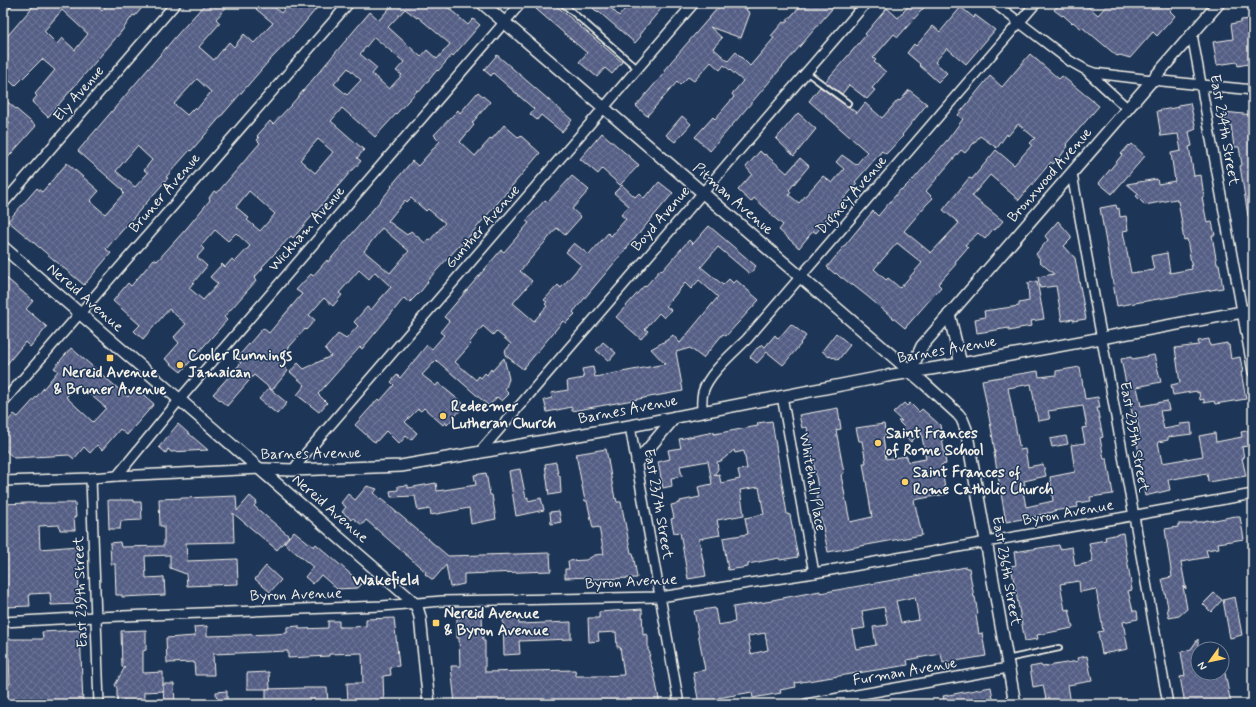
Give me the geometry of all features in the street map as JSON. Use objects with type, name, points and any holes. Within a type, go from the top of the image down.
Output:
[{"type":"street","points":[[3,7],[7,3]]},
{"type":"street","name":"Ely Avenue","points":[[3,204],[176,3]]},
{"type":"street","name":"Bruner Avenue","points":[[3,402],[349,3]]},
{"type":"street","name":"Pitman Avenue","points":[[482,3],[800,276],[962,419]]},
{"type":"street","name":"Wickham Avenue","points":[[117,476],[180,399],[521,3]]},
{"type":"street","name":"Gunther Avenue","points":[[293,470],[694,3]]},
{"type":"street","name":"Boyd Avenue","points":[[478,454],[866,3]]},
{"type":"street","points":[[994,3],[1070,61],[1086,70],[1106,76],[1253,90]]},
{"type":"street","name":"Digney Avenue","points":[[702,411],[702,398],[710,378],[747,339],[1036,3]]},
{"type":"street","name":"Bronxwood Avenue","points":[[910,372],[922,346],[1219,3]]},
{"type":"street","name":"East 234th Street","points":[[1192,34],[1248,311],[1253,372]]},
{"type":"street","points":[[1086,70],[1128,109]]},
{"type":"street","name":"East 235th Street","points":[[1072,174],[1168,704]]},
{"type":"street","name":"Nereid Avenue","points":[[3,246],[403,591],[414,603],[419,612],[429,704]]},
{"type":"street","name":"Barnes Avenue","points":[[3,481],[261,469],[293,470],[401,466],[478,454],[910,372],[1248,311]]},
{"type":"street","points":[[949,314],[961,364]]},
{"type":"street","name":"Whitehall Place","points":[[782,396],[814,573]]},
{"type":"street","points":[[637,462],[675,417]]},
{"type":"street","name":"East 236th Street","points":[[962,419],[966,429],[1015,704]]},
{"type":"street","name":"East 237th Street","points":[[630,426],[680,704]]},
{"type":"street","name":"East 239th Street","points":[[91,478],[99,704]]},
{"type":"street","name":"Byron Avenue","points":[[3,622],[96,616],[382,606],[450,601],[660,597],[814,573],[1253,494]]},
{"type":"street","name":"Furman Avenue","points":[[806,704],[1007,663]]},
{"type":"lane","points":[[562,3],[637,68]]},
{"type":"lane","points":[[806,72],[848,103]]},
{"type":"lane","points":[[1007,663],[1059,648]]},
{"type":"building","points":[[36,3],[85,3],[90,7],[93,3],[102,11],[108,3],[146,3],[135,16],[133,15],[121,32],[48,117],[32,102],[37,96],[35,94],[55,70],[42,59],[15,86],[3,74],[3,41]],"holes":[[[62,10],[88,34],[75,50],[62,38],[57,44],[44,31]]]},
{"type":"building","points":[[206,3],[230,3],[216,19],[220,23],[199,47],[214,60],[229,42],[234,47],[244,34],[254,43],[273,23],[256,9],[260,3],[269,3],[281,13],[289,3],[321,3],[191,151],[190,150],[166,177],[168,178],[106,249],[111,253],[84,285],[8,221],[37,188],[42,192],[67,163],[99,191],[90,201],[105,214],[124,193],[122,191],[123,190],[78,151]],"holes":[[[197,79],[211,92],[197,109],[195,107],[187,115],[174,104]],[[137,146],[152,160],[144,170],[148,173],[135,187],[116,171]]]},
{"type":"building","points":[[394,3],[443,3],[468,25],[473,19],[480,25],[453,56],[452,55],[438,71],[437,70],[420,91],[418,90],[375,137],[342,108],[331,121],[364,150],[357,158],[361,161],[293,238],[291,236],[262,267],[263,268],[254,278],[256,281],[224,317],[227,320],[181,372],[165,359],[179,343],[174,337],[186,324],[169,309],[143,339],[134,331],[140,325],[113,301],[128,283],[131,286],[154,259],[157,261],[186,229],[210,200],[209,198],[214,191],[217,193],[260,143],[257,140],[259,138],[257,136],[270,121],[273,124],[291,105],[370,12],[379,20]],"holes":[[[405,9],[417,18],[418,17],[450,44],[437,59],[427,50],[421,57],[388,27]],[[374,37],[404,62],[396,71],[402,75],[389,89],[372,74],[377,68],[360,54]],[[348,68],[361,80],[347,95],[334,84]],[[318,139],[333,152],[315,173],[300,160]],[[249,191],[275,214],[260,231],[247,220],[249,218],[236,207]],[[215,230],[228,241],[236,233],[250,246],[235,262],[232,259],[225,267],[222,264],[210,277],[218,284],[203,300],[189,288],[207,266],[197,257],[204,249],[201,246]]]},
{"type":"building","points":[[541,3],[553,3],[622,62],[612,74],[605,68],[597,77],[579,62],[587,53],[536,9]]},
{"type":"building","points":[[588,3],[608,3],[607,4],[619,16],[630,3],[666,3],[639,35],[641,36],[635,43]]},
{"type":"building","points":[[722,3],[752,3],[746,10],[750,13],[741,38],[710,27],[722,38],[713,48],[728,61],[736,52],[750,66],[774,38],[771,36],[803,3],[837,3],[710,151],[695,137],[713,117],[715,119],[734,97],[732,94],[743,81],[724,65],[720,70],[711,62],[694,81],[688,77],[680,85],[677,82],[647,116],[636,106],[665,72],[664,70]]},
{"type":"building","points":[[911,3],[928,3],[898,37],[894,34],[873,58],[876,60],[874,62],[886,72],[872,88],[875,90],[867,99],[849,85],[842,94],[825,82],[866,35],[865,34],[887,8],[898,18]]},
{"type":"building","points":[[1060,3],[1084,3],[1098,15],[1109,3],[1177,3],[1170,11],[1175,16],[1157,36],[1153,32],[1130,58],[1120,55],[1117,56],[1083,28],[1082,29],[1073,22],[1072,23],[1063,15],[1062,16],[1054,10]]},
{"type":"building","points":[[961,7],[974,18],[975,15],[995,30],[966,64],[947,48],[935,62],[947,73],[938,82],[907,53],[914,44],[916,46],[933,26],[940,32]]},
{"type":"building","points":[[1250,19],[1253,39],[1253,63],[1238,66],[1237,62],[1217,65],[1213,42],[1233,39],[1231,24],[1241,22],[1241,20]]},
{"type":"building","points":[[1030,54],[1059,79],[1062,76],[1099,106],[1066,144],[1068,146],[1060,157],[1053,164],[1051,162],[1019,200],[990,175],[972,196],[1003,221],[995,230],[993,229],[985,239],[978,233],[965,245],[968,247],[955,262],[956,264],[938,284],[941,287],[905,328],[853,285],[850,285],[827,267],[873,211],[878,216],[901,189],[902,190],[913,180],[948,139],[963,119],[958,115],[990,76],[1002,87]],"holes":[[[1018,124],[1035,138],[1030,143],[1032,145],[1014,165],[996,150],[972,179],[969,178],[943,210],[959,223],[931,253],[904,231],[933,198],[926,191],[961,150],[965,153],[980,136],[997,148],[1007,134],[1008,136]],[[897,243],[922,263],[900,288],[888,278],[886,280],[874,269]]]},
{"type":"building","points":[[497,55],[572,120],[562,132],[541,115],[537,120],[530,114],[534,109],[493,73],[491,76],[484,70]]},
{"type":"building","points":[[820,87],[857,113],[865,103],[882,118],[909,90],[927,104],[902,135],[903,136],[886,154],[882,151],[855,182],[857,184],[839,204],[840,205],[816,233],[813,231],[799,248],[779,230],[783,225],[770,214],[771,213],[754,198],[751,202],[738,190],[752,174],[746,167],[760,151],[787,173],[800,158],[809,166],[789,190],[791,192],[789,195],[799,203],[823,176],[832,183],[844,169],[836,162],[842,155],[856,165],[867,152],[809,101]]},
{"type":"building","points":[[478,92],[490,102],[472,123],[474,125],[460,142],[475,156],[504,125],[519,138],[521,136],[540,153],[460,247],[459,246],[427,281],[428,282],[421,291],[409,303],[404,298],[362,349],[360,347],[318,394],[327,403],[319,412],[297,395],[305,385],[290,372],[298,363],[304,369],[331,356],[325,349],[338,334],[346,339],[358,326],[354,322],[367,307],[371,310],[391,287],[375,272],[369,279],[359,270],[339,293],[342,295],[333,306],[324,298],[309,315],[315,320],[306,330],[305,329],[277,361],[288,371],[272,390],[254,375],[227,406],[213,394],[241,363],[236,359],[263,328],[269,333],[302,294],[296,290],[311,274],[313,276],[327,260],[328,262],[392,187],[391,186],[412,161],[418,166],[440,141],[434,135],[458,110],[460,113]],"holes":[[[411,198],[426,211],[428,209],[445,223],[430,240],[428,239],[425,243],[411,231],[407,235],[388,221],[405,200],[407,202]],[[382,228],[409,251],[390,273],[364,251]]]},
{"type":"building","points":[[3,98],[36,126],[3,163],[3,130],[10,123],[3,116]]},
{"type":"building","points":[[1190,103],[1196,129],[1189,132],[1192,146],[1189,147],[1194,176],[1201,175],[1204,197],[1202,197],[1207,223],[1212,222],[1215,235],[1212,235],[1223,288],[1117,306],[1100,208],[1116,205],[1117,209],[1119,208],[1120,217],[1126,216],[1128,230],[1123,231],[1131,273],[1154,270],[1151,256],[1167,253],[1170,273],[1192,269],[1187,239],[1184,240],[1178,201],[1176,201],[1176,199],[1145,205],[1136,196],[1139,194],[1127,184],[1157,179],[1158,184],[1175,181],[1171,153],[1181,151],[1178,134],[1161,136],[1157,111],[1179,107],[1178,105]]},
{"type":"building","points":[[1224,112],[1253,115],[1253,215],[1248,216],[1240,166],[1242,165],[1239,147],[1234,147],[1231,125],[1227,125]]},
{"type":"building","points":[[798,113],[816,129],[794,156],[776,139]]},
{"type":"building","points":[[682,116],[691,124],[675,142],[666,135]]},
{"type":"building","points":[[602,133],[639,165],[620,185],[602,169],[598,174],[580,159]]},
{"type":"building","points":[[1132,144],[1145,156],[1112,194],[1099,183],[1122,155],[1121,154],[1129,145],[1130,146]]},
{"type":"building","points":[[572,176],[589,190],[572,209],[581,217],[565,235],[557,228],[520,271],[532,281],[513,303],[534,321],[547,306],[545,304],[547,302],[544,300],[558,285],[561,288],[581,265],[566,252],[574,243],[589,255],[608,233],[611,236],[626,219],[621,215],[629,206],[614,193],[622,185],[635,197],[639,193],[644,198],[659,182],[673,193],[573,312],[575,314],[566,323],[563,321],[523,369],[505,355],[505,351],[511,344],[496,331],[493,335],[483,326],[469,343],[471,344],[455,362],[476,380],[479,376],[481,378],[485,373],[487,375],[491,369],[492,371],[504,358],[509,379],[505,390],[509,394],[502,401],[497,397],[489,406],[436,360],[422,375],[436,386],[438,383],[465,405],[447,425],[445,422],[443,425],[424,408],[421,411],[418,409],[405,422],[417,433],[411,440],[406,436],[399,444],[386,431],[376,442],[373,441],[355,425],[378,399],[380,401],[394,385],[391,382],[397,375],[400,378],[427,345],[432,349],[444,335],[440,332],[449,321],[444,317],[501,250],[504,252],[529,223],[526,221],[545,200],[548,202]]},
{"type":"building","points":[[1058,221],[1071,236],[1071,239],[1064,246],[1075,258],[1086,319],[1062,321],[1056,286],[1040,288],[1038,277],[1054,274],[1039,261],[1040,259],[1036,254],[1048,240],[1045,236]]},
{"type":"building","points":[[709,226],[756,266],[750,274],[718,247],[701,267],[723,285],[729,279],[733,283],[736,280],[759,300],[726,336],[723,334],[703,358],[690,348],[676,352],[683,391],[572,411],[572,407],[547,412],[544,400],[552,398],[551,393],[568,390],[567,381],[584,378],[582,369],[593,367],[595,377],[665,364],[651,349],[673,335],[680,343],[718,297],[699,280],[691,289],[685,283],[666,306],[671,310],[664,318],[659,313],[645,329],[648,331],[641,339],[616,317],[660,270],[662,271],[689,240],[693,244]]},
{"type":"building","points":[[3,275],[33,301],[26,309],[47,327],[30,347],[25,342],[3,369],[3,326],[7,321],[3,317]]},
{"type":"building","points":[[1037,281],[1044,319],[1031,321],[1032,326],[1019,329],[1009,331],[1009,328],[977,333],[975,319],[985,317],[984,311],[1019,306],[1019,303],[1029,301],[1028,283]]},
{"type":"building","points":[[791,324],[806,336],[783,365],[767,352],[757,363],[750,357],[762,344],[765,347],[775,335],[778,339]]},
{"type":"building","points":[[836,333],[850,345],[838,360],[834,357],[829,357],[822,351]]},
{"type":"building","points":[[1209,339],[1210,346],[1227,343],[1227,345],[1229,345],[1231,359],[1240,357],[1246,399],[1215,404],[1214,401],[1204,403],[1204,399],[1200,400],[1199,392],[1197,393],[1197,391],[1173,395],[1171,385],[1180,383],[1175,348],[1199,345],[1198,341]]},
{"type":"building","points":[[603,342],[616,353],[609,361],[596,350]]},
{"type":"building","points":[[71,348],[128,397],[136,388],[154,404],[127,435],[120,429],[102,450],[97,445],[90,453],[84,447],[74,459],[69,455],[14,458],[3,448],[3,427],[14,414],[18,417],[38,395],[58,371],[54,368]],"holes":[[[78,384],[106,408],[93,422],[66,397]]]},
{"type":"building","points":[[1154,355],[1161,382],[1137,387],[1141,406],[1167,401],[1169,410],[1160,411],[1164,429],[1180,426],[1180,424],[1191,423],[1192,434],[1168,437],[1168,440],[1158,442],[1162,463],[1203,456],[1199,436],[1215,433],[1216,442],[1242,437],[1241,432],[1252,430],[1253,445],[1242,447],[1244,458],[1242,458],[1246,476],[1208,482],[1207,473],[1168,480],[1170,490],[1145,496],[1136,435],[1140,434],[1137,417],[1133,418],[1121,359],[1131,357],[1132,359]]},
{"type":"building","points":[[1080,367],[1085,399],[1098,397],[1100,408],[1097,408],[1103,437],[1100,438],[1104,459],[1107,459],[1113,494],[1090,497],[1091,501],[1077,503],[1078,507],[1006,522],[982,380],[1038,371],[1039,377],[1056,375],[1056,371]],"holes":[[[1031,384],[1038,421],[1050,419],[1048,411],[1083,406],[1087,427],[1082,428],[1085,443],[1071,445],[1075,472],[1050,477],[1053,501],[1026,507],[1022,486],[1025,485],[1024,481],[1046,476],[1043,464],[1028,467],[1025,449],[1020,450],[1008,388]]]},
{"type":"building","points":[[269,388],[287,403],[277,414],[259,399]]},
{"type":"building","points":[[904,403],[907,406],[910,403],[919,412],[922,409],[940,425],[946,464],[941,465],[946,494],[914,500],[922,535],[828,552],[819,509],[816,489],[818,488],[807,427],[802,428],[799,415],[838,408],[841,429],[836,430],[844,473],[841,475],[850,522],[872,517],[863,463],[866,463],[862,441],[859,441],[856,428],[884,424],[886,437],[883,437],[886,459],[907,456],[908,462],[926,459],[921,431],[911,442],[901,433],[905,428],[898,421],[902,421],[893,413]]},
{"type":"building","points":[[772,421],[787,514],[790,515],[798,557],[780,560],[779,558],[748,564],[748,567],[728,570],[723,538],[748,534],[745,518],[764,514],[759,487],[740,490],[744,515],[717,520],[720,535],[699,539],[706,576],[688,579],[680,532],[674,533],[671,519],[674,518],[671,505],[680,503],[680,501],[700,497],[698,487],[712,484],[708,461],[680,466],[682,476],[671,478],[672,486],[663,488],[658,462],[670,459],[668,450],[681,448],[679,439],[714,432],[714,434],[758,426],[757,423]],"holes":[[[734,450],[735,453],[744,451],[747,469],[738,470],[740,479],[721,483],[719,474],[714,475],[718,469],[717,462],[721,461]]]},
{"type":"building","points":[[178,424],[208,450],[171,452],[168,449],[166,453],[159,447]]},
{"type":"building","points":[[1066,436],[1068,444],[1052,447],[1050,439]]},
{"type":"building","points":[[606,449],[615,499],[616,498],[617,502],[621,502],[631,553],[633,553],[637,578],[565,578],[565,569],[569,569],[568,561],[586,560],[595,555],[604,554],[599,527],[593,528],[587,501],[585,501],[576,454]]},
{"type":"building","points":[[556,462],[558,474],[560,476],[561,493],[549,495],[545,464]]},
{"type":"building","points":[[520,469],[526,498],[528,497],[528,501],[541,498],[544,510],[516,516],[509,471]]},
{"type":"building","points":[[486,473],[496,519],[471,524],[469,508],[431,515],[430,509],[418,511],[415,496],[391,497],[390,491],[398,490],[398,486],[408,485],[408,488],[436,483],[437,491],[476,485],[474,475]]},
{"type":"building","points":[[367,486],[377,489],[374,493],[448,556],[550,553],[551,571],[464,574],[464,584],[450,587],[446,565],[433,580],[425,574],[426,572],[366,520],[362,525],[353,518],[352,520],[342,512],[346,507],[341,503],[348,494],[355,500]]},
{"type":"building","points":[[236,496],[237,511],[250,496],[257,502],[254,506],[289,536],[277,550],[233,513],[234,542],[186,543],[187,561],[237,559],[238,584],[187,586],[186,574],[170,568],[170,555],[145,556],[146,578],[164,577],[165,595],[122,597],[122,595],[116,595],[115,564],[111,564],[110,543],[120,542],[121,547],[164,546],[164,526],[160,526],[159,499]]},
{"type":"building","points":[[108,500],[134,500],[134,502],[141,502],[142,520],[121,521],[120,529],[109,529]]},
{"type":"building","points":[[75,503],[75,530],[60,530],[59,525],[39,526],[40,549],[78,546],[79,604],[51,605],[50,593],[29,594],[30,606],[5,607],[3,504]]},
{"type":"building","points":[[559,511],[561,522],[551,524],[550,512]]},
{"type":"building","points":[[1235,516],[1240,517],[1244,539],[1218,543],[1219,548],[1206,550],[1208,557],[1181,562],[1186,589],[1183,586],[1187,609],[1179,616],[1169,618],[1162,579],[1172,577],[1165,529],[1178,527],[1178,524],[1191,524],[1194,522],[1210,521]]},
{"type":"building","points":[[294,531],[314,547],[316,544],[362,584],[358,588],[337,589],[321,575],[313,584],[305,577],[313,567],[284,543]]},
{"type":"building","points":[[1123,533],[1132,590],[1128,591],[1133,611],[1137,611],[1138,619],[1123,622],[1128,649],[1102,654],[1098,632],[1103,631],[1096,589],[1080,592],[1079,581],[1060,584],[1065,610],[1069,609],[1073,628],[1037,635],[1038,639],[1025,641],[1011,566],[1016,565],[1014,552],[1059,545],[1060,549],[1072,547],[1075,566],[1093,562],[1089,543],[1106,540],[1105,537]]},
{"type":"building","points":[[266,566],[281,580],[270,592],[255,579]]},
{"type":"building","points":[[966,567],[969,568],[978,614],[976,616],[979,634],[982,633],[986,656],[943,663],[941,654],[923,657],[907,660],[908,665],[795,683],[796,687],[780,690],[781,693],[753,698],[752,692],[718,698],[719,704],[699,704],[693,672],[705,670],[694,611],[715,608],[718,625],[735,622],[733,607],[820,591],[820,593]],"holes":[[[915,597],[919,620],[901,623],[896,601]],[[884,607],[888,625],[873,627],[876,645],[856,649],[852,630],[865,628],[862,611]],[[765,633],[768,650],[751,654],[748,636]]]},
{"type":"building","points":[[1214,593],[1222,600],[1211,612],[1203,604]]},
{"type":"building","points":[[1235,597],[1242,635],[1230,638],[1223,600]]},
{"type":"building","points":[[642,609],[643,635],[647,634],[648,636],[648,650],[650,653],[649,658],[654,673],[660,704],[455,704],[451,666],[460,666],[459,638],[457,638],[457,616],[482,615],[483,641],[485,641],[485,672],[575,670],[576,676],[599,676],[624,675],[620,647],[617,647],[616,632],[598,633],[599,641],[589,642],[588,618],[599,618],[599,612]]},
{"type":"building","points":[[518,614],[519,624],[571,622],[571,639],[519,641],[520,654],[504,655],[503,615]]},
{"type":"building","points":[[394,618],[399,666],[390,667],[391,675],[383,676],[384,704],[348,704],[347,683],[363,683],[362,653],[329,654],[329,656],[288,658],[288,651],[213,654],[214,675],[195,675],[194,662],[167,663],[166,638],[195,636],[194,627],[207,626],[207,636],[274,634],[287,633],[287,627],[299,626],[299,629],[328,628],[328,621],[339,621],[339,627],[353,627],[366,626],[366,619]]},
{"type":"building","points":[[80,630],[83,704],[3,704],[3,684],[10,684],[9,658],[3,658],[3,639],[43,639],[42,632]]},
{"type":"building","points":[[146,630],[146,650],[143,651],[143,673],[163,672],[163,691],[144,692],[144,704],[118,704],[117,688],[115,685],[125,667],[122,667],[121,631]]},
{"type":"building","points":[[1190,649],[1190,681],[1227,681],[1231,704],[1215,704],[1215,702],[1185,704],[1180,677],[1185,676],[1181,652]]},
{"type":"building","points":[[1087,656],[1092,681],[1068,685],[1071,704],[1047,704],[1043,685],[1033,687],[1030,667],[1041,665],[1042,667],[1078,661],[1077,658]]},
{"type":"building","points":[[269,672],[270,689],[247,689],[247,673]]},
{"type":"building","points":[[163,684],[174,684],[175,704],[164,704]]},
{"type":"building","points":[[991,687],[994,704],[945,704],[943,696]]},
{"type":"building","points":[[327,688],[328,704],[266,704],[266,689]]},
{"type":"building","points":[[227,691],[227,704],[217,704],[216,692]]},
{"type":"place","name":"Nereid Avenue & Bruner Avenue","points":[[110,358]]},
{"type":"place","name":"Cooler Runnings Jamaican","points":[[180,365]]},
{"type":"place","name":"Redeemer Lutheran Church","points":[[443,416]]},
{"type":"place","name":"Saint Frances of Rome School","points":[[878,443]]},
{"type":"place","name":"Saint Frances of Rome Catholic Church","points":[[905,482]]},
{"type":"place","name":"Nereid Avenue & Byron Avenue","points":[[436,623]]},
{"type":"district","name":"Wakefield","points":[[386,580]]}]
